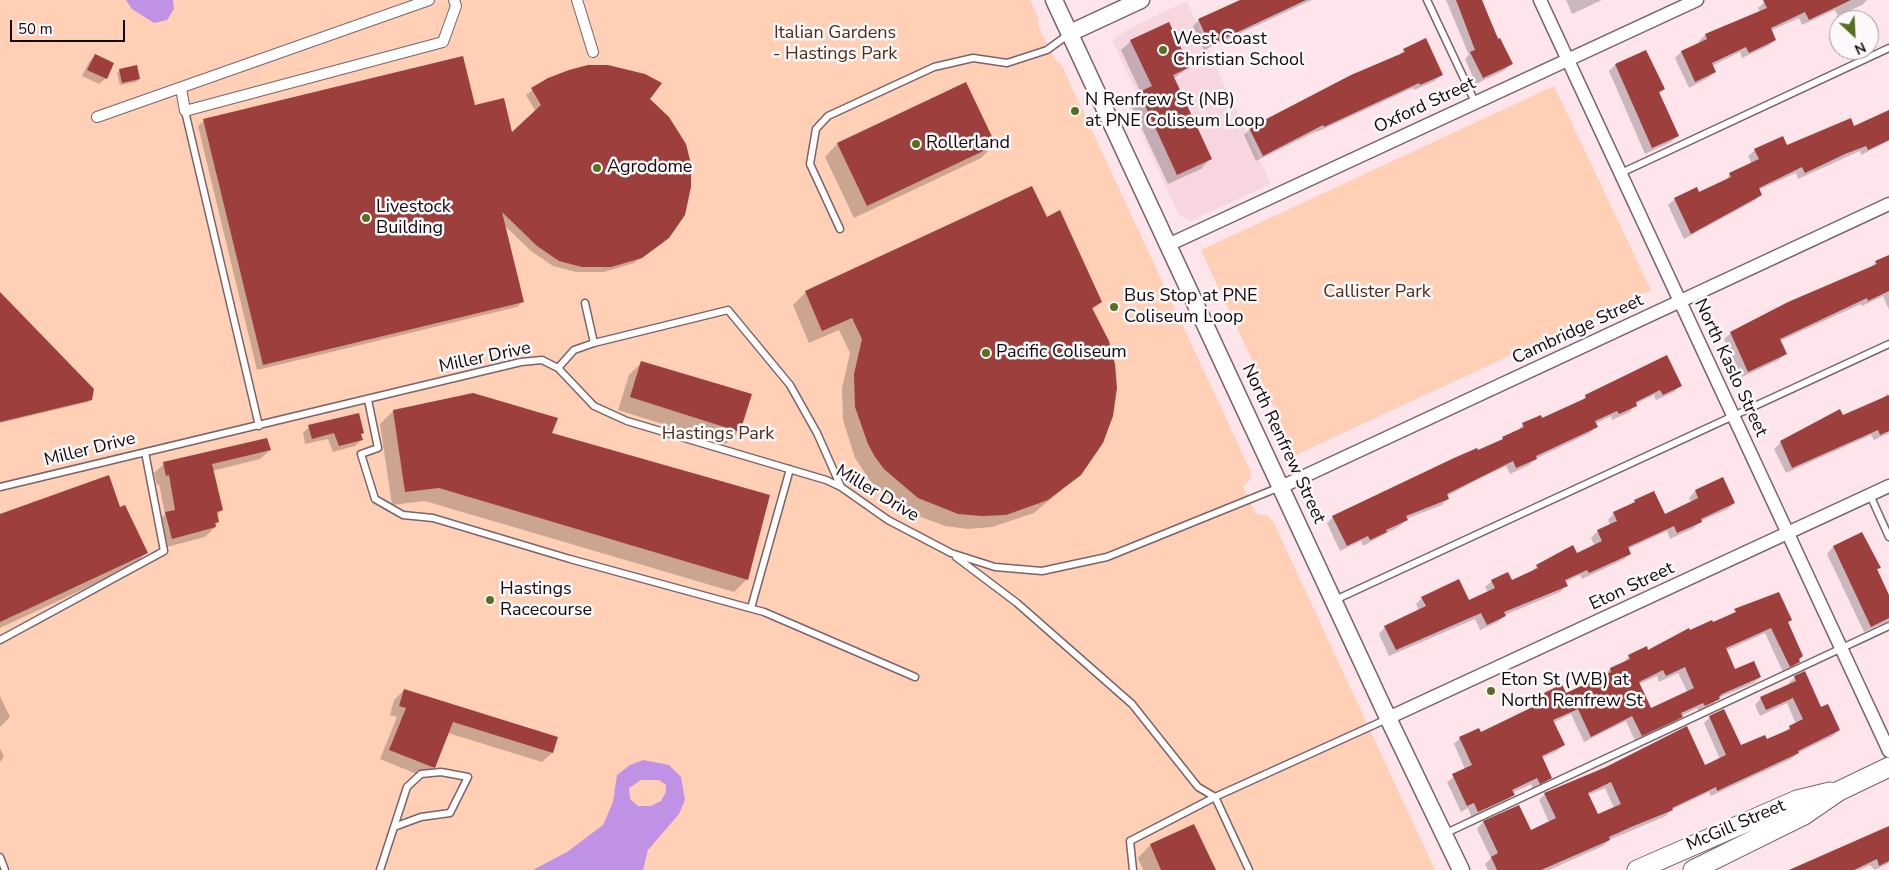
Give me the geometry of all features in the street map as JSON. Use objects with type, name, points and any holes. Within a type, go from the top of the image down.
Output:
[{"type":"main road","name":"McGill Street","points":[[1693,870],[1804,815],[1839,790],[1889,767]]},
{"type":"main road","name":"McGill Street","points":[[1637,870],[1797,800],[1839,790]]},
{"type":"street","points":[[97,117],[429,0]]},
{"type":"street","points":[[180,88],[185,111],[444,42],[456,6],[454,0]]},
{"type":"street","points":[[577,0],[593,52]]},
{"type":"street","name":"North Renfrew Street","points":[[1054,0],[1388,718],[1461,870]]},
{"type":"street","points":[[1070,33],[1141,0]]},
{"type":"street","name":"North Kaslo Street","points":[[1540,0],[1889,751]]},
{"type":"street","name":"Oxford Street","points":[[1168,245],[1696,0]]},
{"type":"street","name":"Cambridge Street","points":[[1281,487],[1889,204]]},
{"type":"street","name":"Eton Street","points":[[1388,718],[1889,486]]},
{"type":"lane","points":[[1427,0],[1475,102]]},
{"type":"lane","points":[[840,229],[810,164],[816,129],[828,116],[934,67],[972,58],[1007,62],[1047,50],[1070,33]]},
{"type":"lane","points":[[1621,173],[1889,48]]},
{"type":"lane","points":[[185,111],[259,426]]},
{"type":"lane","points":[[584,303],[594,343]]},
{"type":"lane","points":[[558,368],[574,350],[594,343],[728,310],[790,385],[817,434],[841,487]]},
{"type":"lane","points":[[1334,600],[1889,344]]},
{"type":"lane","name":"Miller Drive","points":[[0,487],[522,362],[542,360],[558,368],[594,406],[627,421],[826,480],[841,487],[888,520],[951,553],[995,567],[1042,571],[1107,557],[1207,516],[1256,499],[1281,487]]},
{"type":"lane","points":[[368,400],[378,448],[361,454],[375,499],[403,516],[433,518],[570,559],[751,608],[915,677]]},
{"type":"lane","points":[[0,640],[164,551],[145,452]]},
{"type":"lane","points":[[751,608],[790,469]]},
{"type":"lane","points":[[1870,495],[1889,538]]},
{"type":"lane","points":[[951,553],[1017,604],[1132,704],[1198,787],[1215,797],[1249,870]]},
{"type":"lane","points":[[1444,834],[1889,626]]},
{"type":"lane","points":[[1133,870],[1130,841],[1215,797],[1388,718]]},
{"type":"lane","points":[[380,870],[407,787],[421,774],[441,772],[468,777],[450,813],[421,817],[394,827]]},
{"type":"lane","points":[[0,857],[5,870]]},
{"type":"shaded area","points":[[126,0],[173,0],[174,9],[167,20],[154,23],[132,9]]},
{"type":"shaded area","name":"West Coast Christian School","points":[[1187,1],[1213,60],[1138,96],[1112,40],[1130,28]]},
{"type":"shaded area","points":[[1213,61],[1271,184],[1190,221],[1179,215],[1127,102]]},
{"type":"shaded area","points":[[643,760],[669,765],[681,777],[685,800],[679,814],[648,850],[643,870],[533,870],[567,852],[603,825],[613,802],[617,775],[630,765]],"holes":[[[641,780],[659,780],[666,785],[666,792],[661,801],[651,806],[638,806],[630,799],[629,788]]]},
{"type":"green space","name":"Hastings Park","points":[[0,0],[1030,0],[1038,17],[1039,28],[1055,59],[1061,64],[1251,472],[1251,478],[1243,487],[1256,514],[1266,515],[1273,521],[1435,870],[0,870]]},
{"type":"green space","name":"Callister Park","points":[[1554,86],[1651,290],[1296,455],[1201,250]]},
{"type":"building","points":[[1240,0],[1306,0],[1210,45],[1198,19]]},
{"type":"building","points":[[1456,0],[1482,0],[1498,39],[1500,38],[1513,64],[1483,78],[1470,52],[1475,50]]},
{"type":"building","points":[[1763,0],[1851,0],[1809,20],[1805,12],[1771,28],[1776,40],[1749,53],[1746,47],[1712,63],[1716,72],[1695,82],[1681,51],[1707,39],[1705,34],[1767,8]]},
{"type":"building","points":[[1169,22],[1190,67],[1173,75],[1212,159],[1177,175],[1139,92],[1152,86],[1130,40]]},
{"type":"building","points":[[1426,38],[1443,75],[1420,85],[1419,83],[1324,127],[1323,125],[1263,156],[1249,128],[1351,75],[1405,52],[1403,49]]},
{"type":"building","points":[[1646,50],[1665,89],[1659,92],[1679,136],[1652,148],[1615,64]]},
{"type":"building","points":[[95,54],[114,63],[107,79],[87,70]]},
{"type":"building","name":"Livestock Building","points":[[463,56],[475,105],[504,98],[512,132],[541,105],[531,88],[548,78],[569,70],[588,65],[608,65],[645,74],[662,83],[650,99],[669,117],[686,144],[691,164],[691,187],[685,215],[669,238],[642,258],[611,267],[582,267],[559,261],[537,246],[502,212],[524,302],[263,365],[203,119]]},
{"type":"building","points":[[137,65],[140,79],[122,83],[119,69]]},
{"type":"building","name":"Rollerland","points":[[966,82],[996,145],[867,206],[837,143]]},
{"type":"building","points":[[1889,110],[1889,140],[1868,150],[1866,146],[1845,154],[1805,173],[1802,167],[1759,188],[1762,195],[1691,234],[1674,198],[1697,187],[1699,192],[1731,177],[1729,173],[1759,159],[1754,149],[1783,136],[1787,145],[1851,118],[1854,126]]},
{"type":"building","name":"Pacific Coliseum","points":[[1032,186],[1047,217],[1060,210],[1102,302],[1092,308],[1109,341],[1115,364],[1117,388],[1113,416],[1103,443],[1081,475],[1048,500],[1006,515],[958,514],[918,498],[884,469],[875,457],[868,444],[855,407],[854,374],[862,339],[852,318],[822,331],[805,291]]},
{"type":"building","points":[[1889,255],[1889,291],[1868,301],[1867,298],[1780,339],[1787,354],[1748,372],[1730,332],[1788,302],[1877,264],[1875,261]]},
{"type":"building","points":[[0,292],[94,389],[92,400],[0,422]]},
{"type":"building","points":[[1667,355],[1682,386],[1663,395],[1660,390],[1636,402],[1637,406],[1619,414],[1617,411],[1595,421],[1598,427],[1536,456],[1537,459],[1516,468],[1513,461],[1447,494],[1449,499],[1406,516],[1408,520],[1386,530],[1387,532],[1370,540],[1368,536],[1347,546],[1332,516],[1454,458],[1503,439],[1502,437],[1524,427],[1522,423],[1541,415],[1542,418],[1586,398],[1585,395]]},
{"type":"building","points":[[641,361],[752,394],[740,432],[630,397]]},
{"type":"building","points":[[473,393],[558,418],[552,433],[770,495],[748,580],[439,488],[405,492],[393,410]]},
{"type":"building","points":[[1889,395],[1889,431],[1880,435],[1878,430],[1792,468],[1780,441],[1840,409],[1843,415]]},
{"type":"building","points":[[359,413],[364,433],[361,434],[363,440],[339,446],[334,433],[312,439],[308,425]]},
{"type":"building","points":[[267,438],[271,450],[212,464],[223,510],[217,512],[219,522],[215,523],[216,527],[172,539],[165,512],[175,510],[169,475],[166,476],[163,462]]},
{"type":"building","points":[[109,475],[120,507],[125,505],[148,553],[0,622],[0,514]]},
{"type":"building","points":[[1723,477],[1735,503],[1701,519],[1702,522],[1677,533],[1674,526],[1628,547],[1631,554],[1589,573],[1587,570],[1565,580],[1568,586],[1504,612],[1506,616],[1487,625],[1481,613],[1396,650],[1384,626],[1426,606],[1421,597],[1459,579],[1469,600],[1495,588],[1491,580],[1508,572],[1512,580],[1538,568],[1536,565],[1573,545],[1577,553],[1602,541],[1597,530],[1617,521],[1613,512],[1654,491],[1665,514],[1698,498],[1695,490]]},
{"type":"building","points":[[1862,532],[1881,568],[1877,569],[1889,595],[1889,618],[1871,627],[1833,546]]},
{"type":"building","points":[[1779,592],[1792,620],[1788,622],[1803,656],[1799,659],[1800,662],[1790,667],[1771,628],[1726,648],[1735,669],[1754,661],[1761,677],[1722,694],[1719,697],[1720,699],[1705,706],[1703,703],[1681,713],[1683,717],[1642,736],[1632,716],[1591,737],[1578,709],[1553,720],[1565,745],[1542,756],[1552,778],[1540,784],[1537,778],[1512,790],[1515,795],[1478,812],[1474,803],[1467,806],[1452,774],[1472,765],[1459,737],[1479,728],[1481,732],[1547,700],[1544,693],[1562,684],[1566,693],[1611,672],[1610,668],[1630,659],[1628,655],[1647,646],[1648,650],[1689,628],[1690,630],[1736,612],[1734,609]],"holes":[[[1685,667],[1694,688],[1651,708],[1639,682],[1663,670],[1666,676]]]},
{"type":"building","points":[[1805,671],[1821,707],[1828,704],[1840,730],[1798,751],[1799,753],[1717,791],[1716,787],[1672,808],[1673,810],[1609,837],[1610,840],[1541,870],[1497,870],[1491,857],[1498,853],[1483,821],[1519,805],[1531,830],[1556,818],[1544,793],[1606,767],[1687,726],[1705,765],[1726,755],[1709,716],[1724,709],[1741,745],[1765,735],[1767,739],[1790,729],[1789,726],[1803,719],[1793,698],[1766,710],[1760,697],[1796,681],[1794,676]],"holes":[[[1611,782],[1621,804],[1598,814],[1588,793]]]},
{"type":"building","points":[[404,689],[558,737],[553,753],[453,722],[435,768],[389,750],[406,708],[399,706]]},
{"type":"building","points":[[1194,824],[1216,870],[1161,870],[1150,844]]},
{"type":"building","points":[[1889,826],[1889,861],[1879,866],[1877,859],[1854,870],[1789,870]]},
{"type":"place","name":"West Coast Christian School","points":[[1163,50]]},
{"type":"place","name":"N Renfrew St (NB) at PNE Coliseum Loop","points":[[1075,111]]},
{"type":"place","name":"Rollerland","points":[[916,144]]},
{"type":"place","name":"Agrodome","points":[[597,168]]},
{"type":"place","name":"Livestock Building","points":[[366,218]]},
{"type":"place","name":"Bus Stop at PNE Coliseum Loop","points":[[1114,307]]},
{"type":"place","name":"Pacific Coliseum","points":[[986,353]]},
{"type":"place","name":"Hastings Racecourse","points":[[490,600]]},
{"type":"place","name":"Eton St (WB) at North Renfrew St","points":[[1491,691]]},
{"type":"park label","name":"Italian Gardens - Hastings Park","points":[[835,44]]}]
